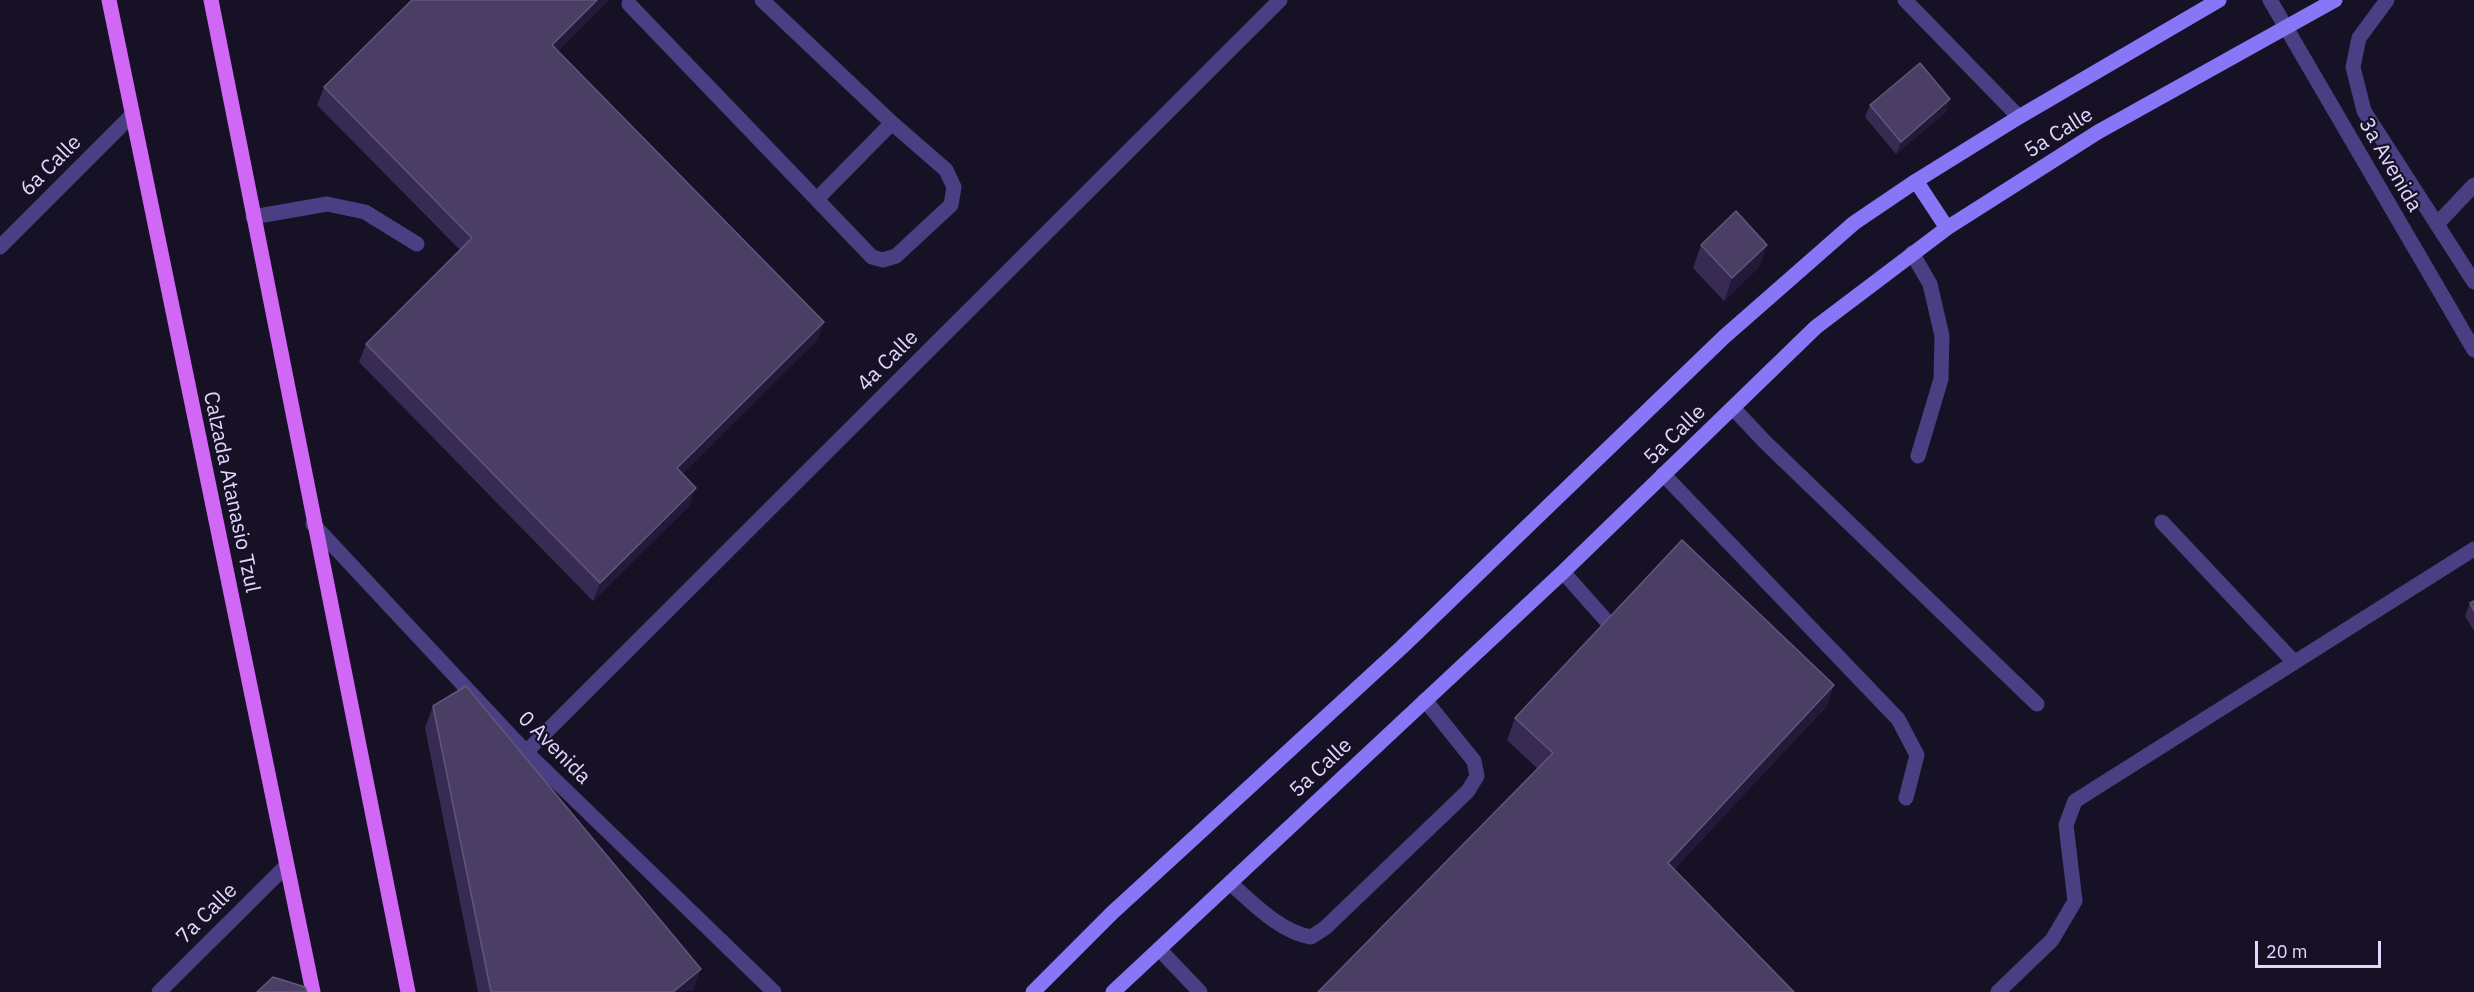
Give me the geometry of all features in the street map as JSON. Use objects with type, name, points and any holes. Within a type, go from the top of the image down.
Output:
[{"type":"main road","name":"Calzada Atanasio Tzul","points":[[109,0],[313,992]]},
{"type":"main road","points":[[212,0],[313,524],[408,992]]},
{"type":"main road","name":"5a Calle","points":[[1033,992],[1112,913],[1410,639],[1724,337],[1854,223],[1916,181],[2019,117],[2219,0]]},
{"type":"main road","name":"5a Calle","points":[[1113,992],[1563,572],[1816,327],[1947,228],[2098,132],[2335,0]]},
{"type":"main road","points":[[1916,181],[1947,228]]},
{"type":"street","points":[[629,4],[872,257],[884,260],[896,256],[951,205],[954,187],[946,170],[892,123],[762,0]]},
{"type":"street","name":"4a Calle","points":[[526,752],[1280,0]]},
{"type":"street","points":[[1905,0],[2019,117]]},
{"type":"street","name":"3a Avenida","points":[[2270,0],[2474,350]]},
{"type":"street","name":"3a Avenida","points":[[2387,0],[2359,38],[2353,67],[2364,111],[2474,282]]},
{"type":"street","name":"6a Calle","points":[[0,247],[132,115]]},
{"type":"street","points":[[817,199],[892,123]]},
{"type":"street","points":[[2438,223],[2474,185]]},
{"type":"street","points":[[253,217],[327,204],[365,212],[417,244]]},
{"type":"street","points":[[1912,254],[1930,284],[1942,336],[1941,379],[1918,456]]},
{"type":"street","points":[[1733,408],[1765,442],[2037,704]]},
{"type":"street","points":[[1663,474],[1898,719],[1917,755],[1906,798]]},
{"type":"street","points":[[2162,522],[2294,662]]},
{"type":"street","name":"0 Avenida","points":[[313,524],[526,752],[774,992]]},
{"type":"street","points":[[1998,992],[2052,940],[2076,901],[2066,825],[2075,801],[2474,549]]},
{"type":"street","points":[[1563,572],[1632,650]]},
{"type":"street","points":[[1230,883],[1260,909],[1296,934],[1311,937],[1325,928],[1468,791],[1477,776],[1474,761],[1425,700]]},
{"type":"street","name":"7a Calle","points":[[159,992],[286,866]]},
{"type":"street","points":[[1159,950],[1200,992]]},
{"type":"building","points":[[412,0],[597,0],[552,45],[824,322],[677,468],[696,488],[600,583],[366,344],[472,238],[324,87]]},
{"type":"building","points":[[1920,63],[1950,99],[1901,142],[1870,105]]},
{"type":"building","points":[[1736,211],[1767,245],[1732,278],[1701,245]]},
{"type":"building","points":[[1682,540],[1834,685],[1668,863],[1794,992],[1318,992],[1553,753],[1515,718]]},
{"type":"building","points":[[466,686],[701,969],[673,992],[491,992],[433,706]]},
{"type":"building","points":[[273,977],[305,987],[307,992],[257,992]]}]
